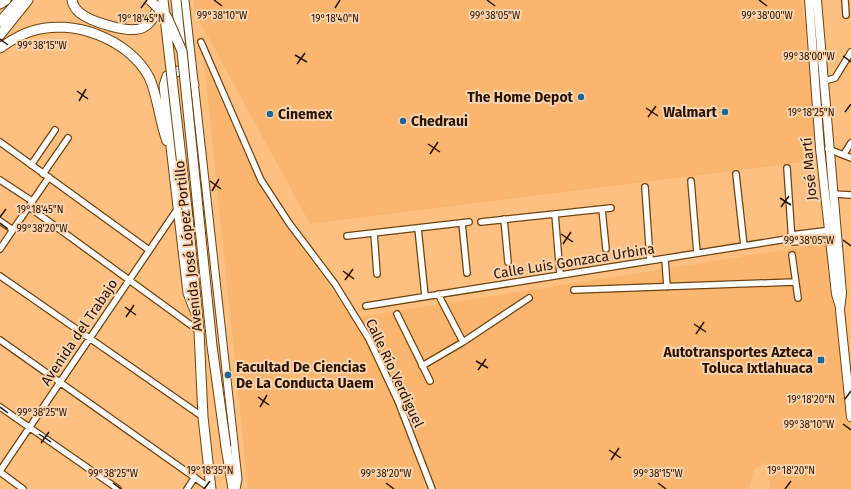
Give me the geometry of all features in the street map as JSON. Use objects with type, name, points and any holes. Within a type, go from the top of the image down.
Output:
[{"type":"main road","points":[[0,4],[6,0]]},
{"type":"main road","points":[[0,22],[19,0]]},
{"type":"main road","points":[[0,35],[28,0]]},
{"type":"main road","points":[[72,0],[77,10],[83,15],[129,31],[140,29],[148,25],[162,0]]},
{"type":"main road","points":[[150,0],[167,17],[182,51]]},
{"type":"main road","name":"Avenida José López Portillo","points":[[162,0],[188,218],[199,331],[203,417],[211,489]]},
{"type":"main road","name":"Avenida José López Portillo","points":[[176,0],[212,346],[233,489]]},
{"type":"main road","name":"José Martí","points":[[809,0],[820,148],[833,234]]},
{"type":"main road","name":"José Martí","points":[[817,0],[833,194],[836,294],[840,310],[851,417]]},
{"type":"main road","points":[[0,48],[25,34],[52,27],[79,29],[117,44],[130,55],[148,76],[171,150]]},
{"type":"main road","points":[[194,85],[192,78],[184,71],[172,72],[164,81],[188,294],[197,316]]},
{"type":"street","points":[[185,0],[238,479],[236,489]]},
{"type":"street","points":[[845,0],[846,15]]},
{"type":"street","name":"Calle Río Verdiguel","points":[[201,42],[261,180],[289,224],[335,284],[368,339],[398,401],[432,489]]},
{"type":"street","points":[[824,81],[835,78],[851,52]]},
{"type":"street","points":[[31,165],[55,130]]},
{"type":"street","points":[[43,174],[68,138]]},
{"type":"street","points":[[0,142],[149,250]]},
{"type":"street","points":[[844,154],[851,143]]},
{"type":"street","points":[[820,148],[830,149],[851,158]]},
{"type":"street","points":[[787,168],[790,239]]},
{"type":"street","points":[[736,174],[744,246]]},
{"type":"street","points":[[0,249],[49,177]]},
{"type":"street","points":[[0,180],[32,201]]},
{"type":"street","points":[[691,181],[698,253]]},
{"type":"street","points":[[645,188],[650,260]]},
{"type":"street","points":[[833,194],[851,195]]},
{"type":"street","points":[[29,207],[199,331]]},
{"type":"street","name":"Avenida del Trabajo","points":[[0,471],[178,208]]},
{"type":"street","points":[[481,222],[611,208]]},
{"type":"street","points":[[602,209],[606,249]]},
{"type":"street","points":[[555,214],[560,275]]},
{"type":"street","points":[[504,219],[508,262]]},
{"type":"street","points":[[0,221],[13,230]]},
{"type":"street","points":[[347,236],[469,222]]},
{"type":"street","points":[[462,223],[467,273]]},
{"type":"street","points":[[418,228],[425,296]]},
{"type":"street","points":[[374,233],[377,274]]},
{"type":"street","name":"Calle Luis Gonzaca Urbina","points":[[366,306],[650,260],[833,234]]},
{"type":"street","points":[[792,255],[798,298]]},
{"type":"street","points":[[665,259],[667,287]]},
{"type":"street","points":[[0,276],[203,417]]},
{"type":"street","points":[[574,290],[795,282]]},
{"type":"street","points":[[438,294],[463,342]]},
{"type":"street","points":[[422,366],[463,342],[529,298]]},
{"type":"street","points":[[397,314],[430,381]]},
{"type":"street","points":[[0,340],[211,489]]},
{"type":"street","points":[[0,407],[118,489]]},
{"type":"street","points":[[0,471],[23,489]]},
{"type":"street","points":[[187,489],[195,477]]},
{"type":"shaded area","points":[[193,0],[801,0],[803,17],[810,44],[819,160],[310,224],[195,13]]},
{"type":"shaded area","points":[[204,63],[264,195],[352,318],[828,243],[845,365],[851,432],[851,489],[770,489],[766,462],[754,469],[749,489],[248,489]]},
{"type":"place","name":"The Home Depot","points":[[581,97]]},
{"type":"place","name":"Walmart","points":[[725,112]]},
{"type":"place","name":"Cinemex","points":[[270,114]]},
{"type":"place","name":"Chedraui","points":[[403,121]]},
{"type":"place","name":"Autotransportes Azteca Toluca Ixtlahuaca","points":[[821,360]]},
{"type":"place","name":"Facultad De Ciencias De La Conducta Uaem","points":[[228,375]]}]
